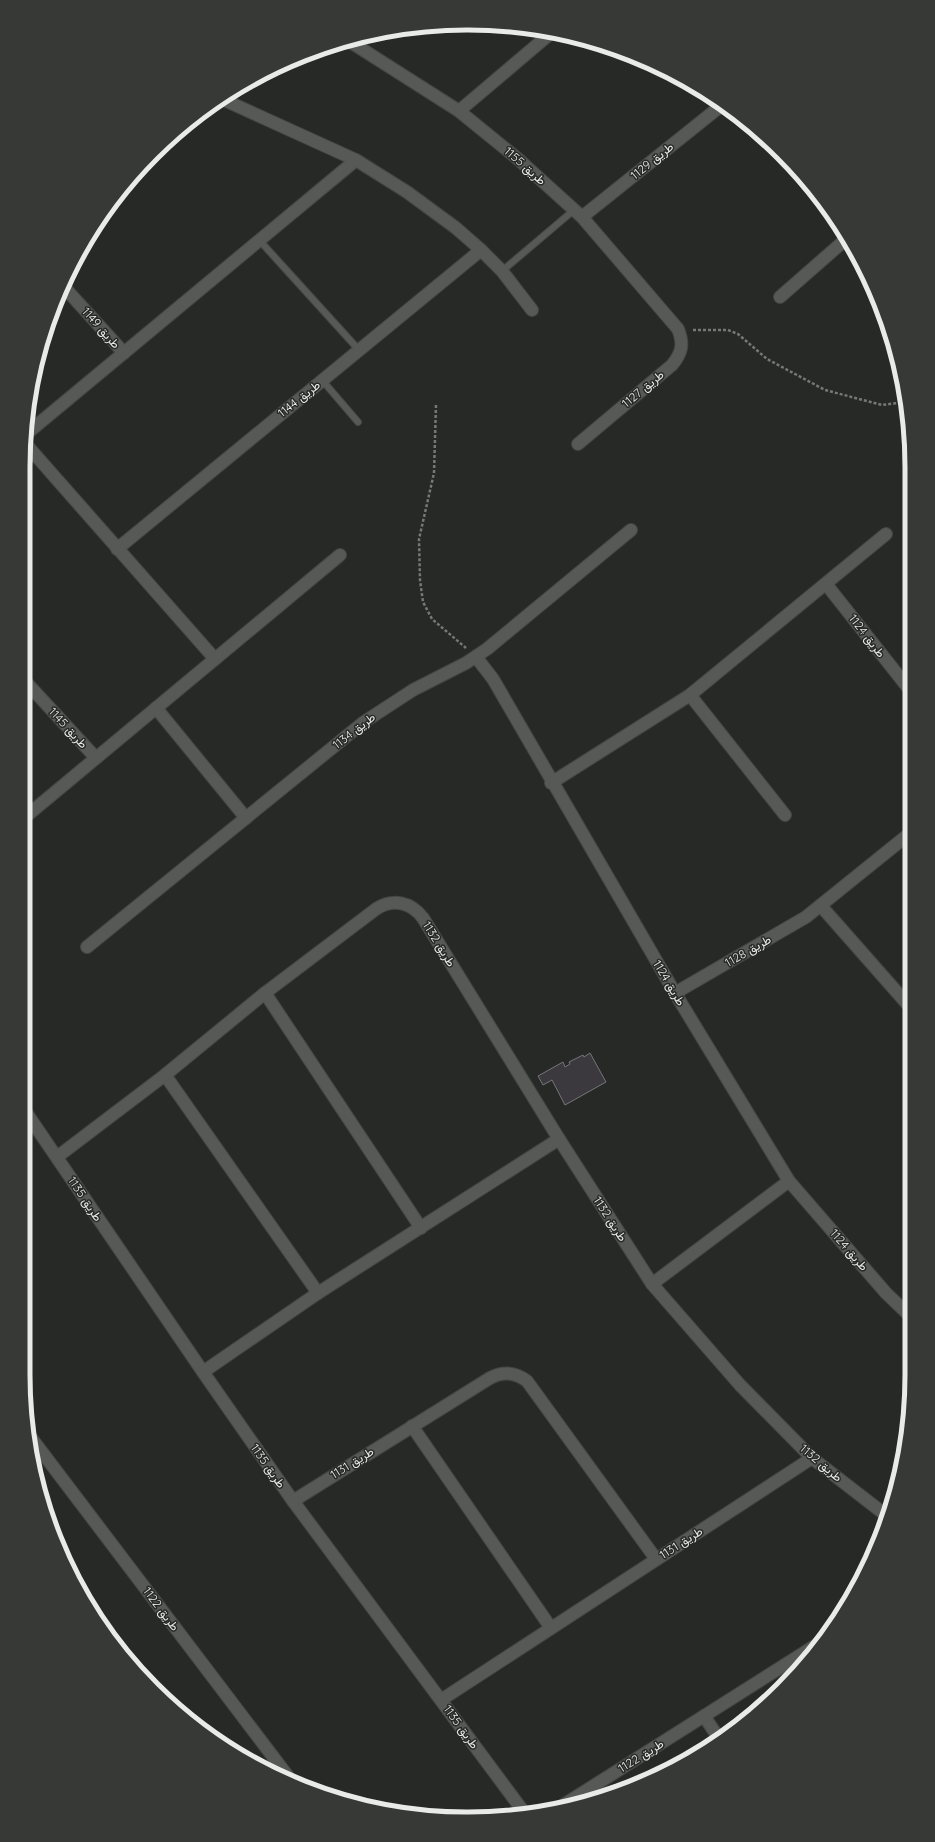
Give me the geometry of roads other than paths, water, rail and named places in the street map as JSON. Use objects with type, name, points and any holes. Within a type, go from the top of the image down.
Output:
[{"type":"street","points":[[459,111],[546,37]]},
{"type":"street","name":"طريق 1155","points":[[355,45],[459,111],[518,159],[578,214],[676,326]]},
{"type":"street","points":[[228,102],[356,160],[407,192],[456,228],[481,250],[502,271],[532,310]]},
{"type":"street","name":"طريق 1129","points":[[578,214],[717,108]]},
{"type":"street","points":[[32,429],[356,160]]},
{"type":"street","points":[[780,297],[842,243]]},
{"type":"street","name":"طريق 1144","points":[[117,549],[481,250]]},
{"type":"street","name":"طريق 1149","points":[[67,291],[124,353]]},
{"type":"street","name":"طريق 1127","points":[[578,444],[672,365],[679,357],[682,348],[682,338],[676,326]]},
{"type":"street","points":[[31,450],[215,659]]},
{"type":"street","name":"طريق 1134","points":[[87,947],[364,722],[412,690],[476,657],[631,530]]},
{"type":"street","points":[[551,783],[690,695],[886,534]]},
{"type":"street","points":[[30,813],[340,555]]},
{"type":"street","name":"طريق 1124","points":[[826,584],[905,684]]},
{"type":"street","name":"طريق 1124","points":[[476,657],[493,680],[551,783],[675,993],[789,1181],[886,1293],[905,1311]]},
{"type":"street","name":"طريق 1145","points":[[30,686],[96,758]]},
{"type":"street","points":[[690,695],[785,815]]},
{"type":"street","points":[[156,708],[246,818]]},
{"type":"street","name":"طريق 1128","points":[[675,993],[787,928],[821,906],[905,837]]},
{"type":"street","name":"طريق 1132","points":[[57,1158],[165,1075],[265,993],[376,909],[382,905],[396,902],[411,906],[418,911],[559,1139],[652,1284],[740,1385],[812,1458],[883,1513]]},
{"type":"street","points":[[821,906],[905,1001]]},
{"type":"street","points":[[265,993],[421,1228]]},
{"type":"street","points":[[165,1075],[318,1293]]},
{"type":"street","name":"طريق 1135","points":[[30,1118],[293,1501],[521,1808]]},
{"type":"street","points":[[203,1372],[318,1293],[559,1139]]},
{"type":"street","points":[[652,1284],[789,1181]]},
{"type":"street","name":"طريق 1131","points":[[293,1501],[490,1378],[502,1373],[508,1373],[521,1377],[527,1381],[656,1559]]},
{"type":"street","points":[[412,1426],[551,1628]]},
{"type":"street","name":"طريق 1122","points":[[36,1444],[285,1772]]},
{"type":"street","name":"طريق 1131","points":[[441,1700],[812,1458]]},
{"type":"street","name":"طريق 1122","points":[[573,1799],[805,1652]]},
{"type":"street","points":[[704,1716],[716,1734]]},
{"type":"lane","points":[[502,271],[578,214]]},
{"type":"lane","points":[[260,241],[359,350]]},
{"type":"lane","points":[[322,380],[358,422]]}]
